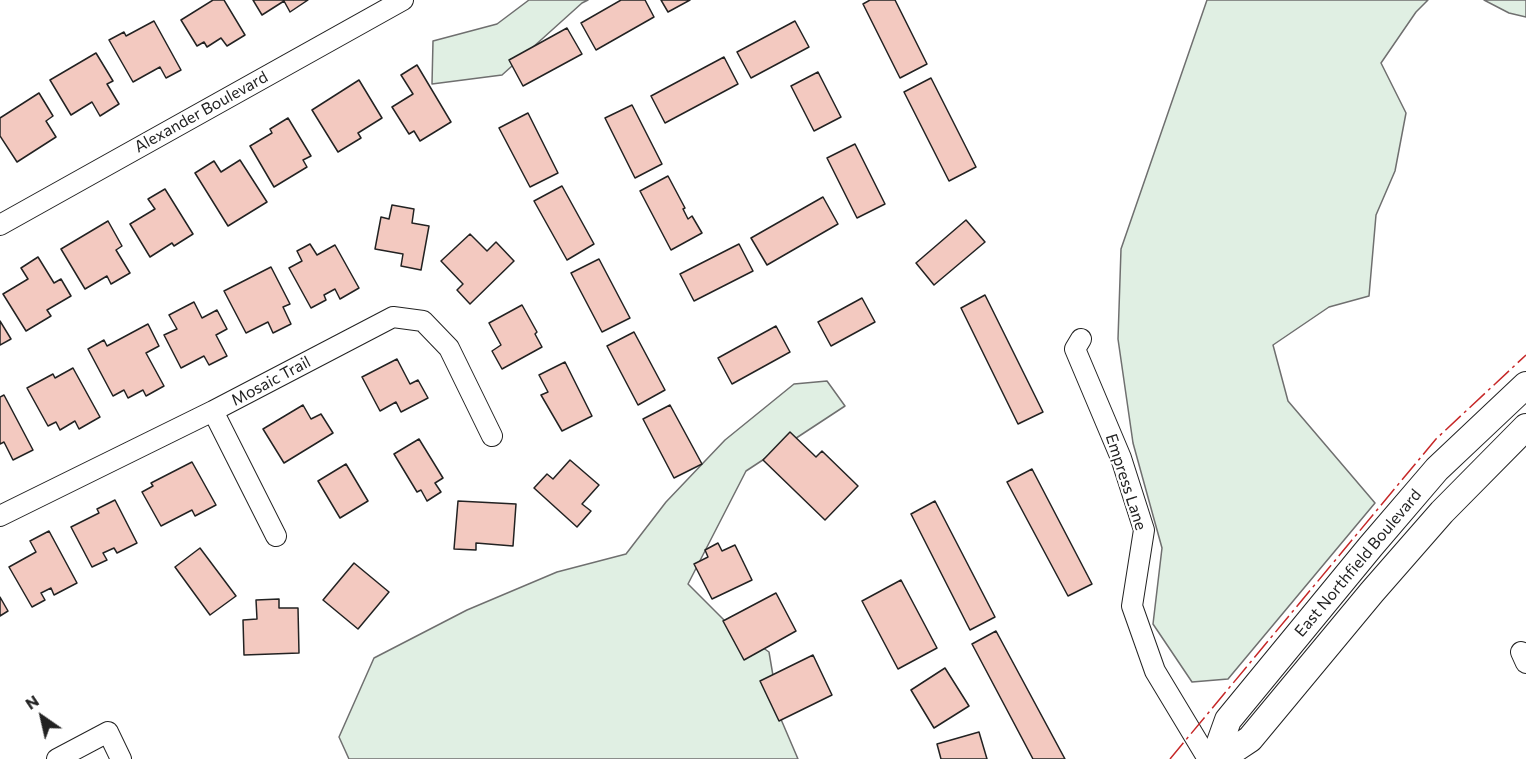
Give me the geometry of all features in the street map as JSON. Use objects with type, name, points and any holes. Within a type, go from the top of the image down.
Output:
[{"type":"main road","name":"East Northfield Boulevard","points":[[1214,759],[1227,720],[1371,546],[1437,469],[1526,385]]},
{"type":"main road","name":"East Northfield Boulevard","points":[[1220,759],[1250,739],[1442,512],[1526,427]]},
{"type":"street","name":"Alexander Boulevard","points":[[0,225],[403,0]]},
{"type":"street","name":"Mosaic Trail","points":[[0,516],[213,411],[393,317],[423,321],[449,348],[492,436]]},
{"type":"street","name":"Empress Lane","points":[[1081,339],[1075,349],[1121,458],[1144,530],[1132,606],[1155,671],[1208,759]]},
{"type":"street","points":[[213,411],[276,536]]},
{"type":"street","points":[[57,759],[108,732],[121,759]]},
{"type":"green space","points":[[529,0],[588,0],[502,75],[432,84],[433,41],[497,24]]},
{"type":"green space","points":[[1207,0],[1428,0],[1416,12],[1381,63],[1406,113],[1395,171],[1376,215],[1369,296],[1329,307],[1273,345],[1288,401],[1375,503],[1228,679],[1192,682],[1153,624],[1162,548],[1133,443],[1118,339],[1121,249]]},
{"type":"green space","points":[[1484,0],[1526,0],[1526,17],[1509,13]]},
{"type":"green space","points":[[827,381],[845,406],[746,471],[688,584],[725,621],[769,652],[780,717],[798,759],[349,759],[339,737],[374,658],[467,610],[557,572],[626,554],[666,502],[725,440],[794,384]]},
{"type":"building","points":[[213,0],[224,0],[245,35],[227,46],[221,38],[207,47],[204,42],[197,46],[181,20]]},
{"type":"building","points":[[253,0],[308,0],[290,12],[284,1],[262,15]]},
{"type":"building","points":[[621,0],[645,0],[654,17],[596,50],[581,23]]},
{"type":"building","points":[[661,0],[690,0],[668,12]]},
{"type":"building","points":[[870,0],[895,0],[927,64],[900,78],[863,4]]},
{"type":"building","points":[[154,21],[181,70],[166,78],[160,67],[133,82],[109,40],[124,32],[126,36]]},
{"type":"building","points":[[795,21],[809,47],[751,78],[737,52]]},
{"type":"building","points":[[567,28],[582,54],[523,86],[509,60]]},
{"type":"building","points":[[96,53],[113,81],[107,84],[119,104],[100,116],[92,102],[71,115],[50,80]]},
{"type":"building","points":[[724,57],[738,84],[665,123],[651,96]]},
{"type":"building","points":[[417,65],[451,122],[420,141],[414,131],[409,134],[392,107],[413,94],[401,75]]},
{"type":"building","points":[[818,72],[841,117],[814,131],[791,86]]},
{"type":"building","points":[[931,78],[976,167],[949,181],[904,92]]},
{"type":"building","points":[[359,80],[382,118],[358,133],[361,138],[338,152],[312,110]]},
{"type":"building","points":[[39,93],[53,116],[46,121],[56,137],[17,162],[0,136],[0,118]]},
{"type":"building","points":[[632,105],[662,164],[635,178],[605,118]]},
{"type":"building","points":[[528,113],[558,173],[530,187],[499,128]]},
{"type":"building","points":[[288,118],[311,156],[303,160],[307,167],[274,187],[250,146],[272,133],[270,129]]},
{"type":"building","points":[[855,144],[885,204],[857,218],[827,158]]},
{"type":"building","points":[[240,160],[267,202],[228,226],[195,173],[214,161],[221,172]]},
{"type":"building","points":[[668,176],[685,208],[683,209],[688,219],[692,216],[702,233],[671,250],[640,191]]},
{"type":"building","points":[[562,186],[594,244],[567,260],[534,201]]},
{"type":"building","points":[[165,189],[193,234],[174,246],[172,243],[150,257],[130,224],[155,209],[148,199]]},
{"type":"building","points":[[823,197],[838,224],[767,265],[751,238]]},
{"type":"building","points":[[392,205],[414,209],[412,223],[429,226],[421,270],[401,266],[403,254],[375,249],[381,217],[389,219]]},
{"type":"building","points":[[966,220],[985,242],[934,285],[916,263]]},
{"type":"building","points":[[108,221],[122,246],[116,250],[130,273],[111,284],[107,276],[85,289],[61,249]]},
{"type":"building","points":[[470,234],[487,251],[496,242],[514,261],[470,304],[457,290],[463,284],[441,261]]},
{"type":"building","points":[[310,244],[317,255],[335,245],[359,288],[340,299],[335,289],[324,295],[326,300],[311,308],[289,268],[302,261],[297,251]]},
{"type":"building","points":[[739,244],[753,271],[694,301],[680,274]]},
{"type":"building","points":[[38,257],[54,283],[61,279],[71,296],[47,310],[51,316],[26,331],[3,294],[28,279],[21,268]]},
{"type":"building","points":[[599,259],[630,318],[602,332],[571,273]]},
{"type":"building","points":[[271,267],[290,304],[283,307],[291,324],[273,333],[268,322],[246,333],[224,291]]},
{"type":"building","points":[[985,295],[1043,412],[1018,424],[961,308]]},
{"type":"building","points":[[862,298],[875,322],[831,346],[818,322]]},
{"type":"building","points":[[194,302],[202,318],[217,310],[227,329],[216,335],[227,356],[209,365],[204,356],[181,368],[164,335],[177,329],[169,315]]},
{"type":"building","points":[[522,305],[537,332],[535,334],[542,347],[502,369],[492,351],[501,345],[489,323]]},
{"type":"building","points":[[0,321],[11,339],[0,345]]},
{"type":"building","points":[[148,324],[159,346],[146,353],[164,386],[146,396],[143,390],[128,398],[124,390],[113,396],[88,349],[104,340],[107,346]]},
{"type":"building","points":[[776,326],[790,352],[732,384],[718,358]]},
{"type":"building","points":[[634,332],[665,390],[638,405],[607,346]]},
{"type":"building","points":[[397,359],[410,384],[418,380],[428,398],[401,412],[396,402],[380,411],[362,377]]},
{"type":"building","points":[[565,362],[592,416],[562,431],[541,395],[548,392],[539,375]]},
{"type":"building","points":[[73,368],[100,417],[79,429],[75,421],[60,430],[56,422],[48,426],[27,388],[53,374],[55,378]]},
{"type":"building","points":[[4,395],[33,450],[13,460],[4,442],[0,444],[0,397]]},
{"type":"building","points":[[303,405],[311,419],[321,414],[333,433],[284,463],[263,429]]},
{"type":"building","points":[[670,405],[702,464],[674,478],[643,419]]},
{"type":"building","points":[[790,432],[816,457],[822,451],[858,486],[825,520],[763,460]]},
{"type":"building","points":[[419,439],[443,478],[435,483],[441,492],[427,501],[421,490],[417,492],[394,454]]},
{"type":"building","points":[[570,460],[599,485],[582,504],[591,511],[577,527],[534,488],[547,474],[553,479]]},
{"type":"building","points":[[192,462],[216,505],[195,516],[192,510],[161,526],[142,492],[153,486],[151,483]]},
{"type":"building","points":[[346,464],[368,501],[340,518],[318,481]]},
{"type":"building","points":[[1032,469],[1092,584],[1068,596],[1007,482]]},
{"type":"building","points":[[115,500],[137,543],[117,553],[114,548],[103,553],[107,560],[92,567],[71,527],[99,513],[97,509]]},
{"type":"building","points":[[458,501],[516,504],[513,546],[476,543],[476,550],[454,549]]},
{"type":"building","points":[[935,501],[995,617],[970,630],[911,514]]},
{"type":"building","points":[[49,531],[77,583],[54,595],[51,588],[41,593],[45,600],[32,607],[9,567],[36,552],[30,541]]},
{"type":"building","points":[[718,543],[722,551],[735,545],[752,580],[712,599],[694,564],[708,557],[705,550]]},
{"type":"building","points":[[200,548],[236,596],[210,615],[175,567]]},
{"type":"building","points":[[354,563],[389,592],[358,629],[323,600]]},
{"type":"building","points":[[901,580],[937,648],[898,669],[862,601]]},
{"type":"building","points":[[776,593],[796,631],[744,660],[723,621]]},
{"type":"building","points":[[0,597],[8,611],[0,616]]},
{"type":"building","points":[[279,599],[279,608],[298,608],[299,653],[244,655],[243,620],[257,619],[256,600]]},
{"type":"building","points":[[996,631],[1065,759],[1033,759],[972,644]]},
{"type":"building","points":[[813,655],[832,695],[779,721],[760,681]]},
{"type":"building","points":[[945,668],[969,706],[934,728],[911,690]]},
{"type":"building","points":[[979,732],[987,759],[941,759],[937,744]]},
{"type":"power","points":[[1170,759],[1436,439],[1526,355]]}]
